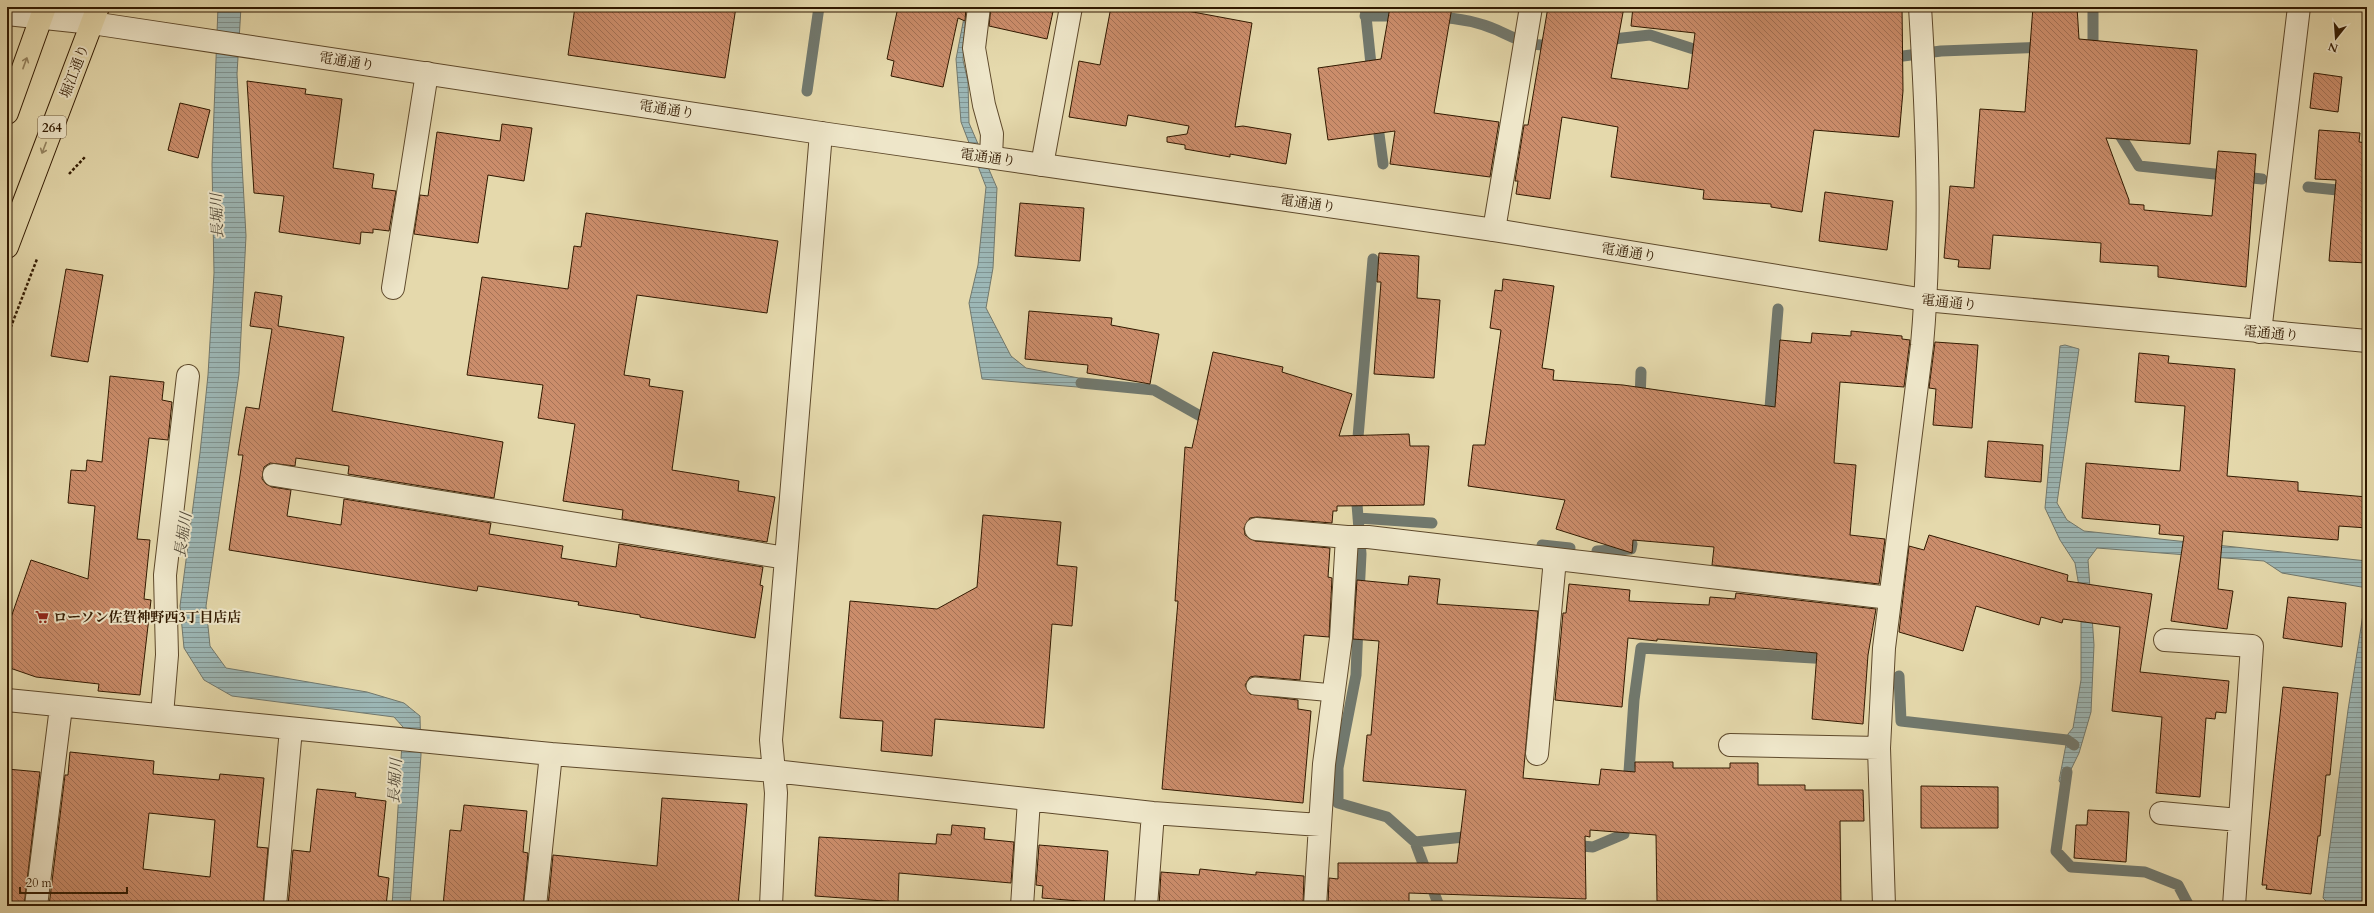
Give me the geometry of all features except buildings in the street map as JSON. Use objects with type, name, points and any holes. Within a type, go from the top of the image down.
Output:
[{"type":"highway","points":[[7,113],[43,12]]},
{"type":"highway","name":"堀江通り","points":[[7,247],[95,15]]},
{"type":"street","points":[[979,7],[974,48],[984,105],[992,134],[991,157]]},
{"type":"street","points":[[1042,165],[1071,7]]},
{"type":"street","points":[[1494,230],[1531,7]]},
{"type":"street","points":[[1884,906],[1879,748],[1884,648],[1922,345],[1925,300],[1927,123],[1920,7]]},
{"type":"street","points":[[2260,332],[2299,7]]},
{"type":"street","name":"電通通り","points":[[7,14],[43,12],[95,15],[206,41],[821,133],[1494,230],[1925,300],[2367,341]]},
{"type":"street","points":[[393,288],[427,74]]},
{"type":"street","points":[[772,906],[776,793],[771,740],[821,133]]},
{"type":"street","points":[[162,715],[167,655],[165,574],[188,376]]},
{"type":"street","points":[[274,475],[786,558]]},
{"type":"street","points":[[1256,529],[1357,537],[1890,598]]},
{"type":"street","points":[[1315,906],[1324,764],[1341,638],[1357,537]]},
{"type":"street","points":[[1537,754],[1555,559]]},
{"type":"street","points":[[2165,640],[2252,646],[2234,906]]},
{"type":"street","points":[[7,700],[61,707],[424,740],[551,754],[774,771],[1153,813],[1320,825]]},
{"type":"street","points":[[36,906],[61,707]]},
{"type":"street","points":[[276,906],[291,729]]},
{"type":"street","points":[[1730,745],[1879,748]]},
{"type":"street","points":[[535,906],[551,754]]},
{"type":"street","points":[[1022,906],[1029,800]]},
{"type":"street","points":[[1146,906],[1153,813]]},
{"type":"street","points":[[2161,813],[2239,820]]},
{"type":"lane","points":[[1255,686],[1334,694]]},
{"type":"water","name":"長堀川","points":[[218,7],[241,7],[237,74],[246,236],[239,374],[206,606],[210,646],[226,668],[367,692],[404,703],[420,716],[421,755],[410,906],[392,906],[403,727],[394,717],[232,696],[204,680],[184,648],[180,606],[200,453],[208,375],[214,273],[212,164]]},
{"type":"water","points":[[966,7],[963,60],[968,82],[969,123],[997,188],[993,268],[986,308],[1011,356],[1026,368],[1084,379],[1095,385],[1089,388],[982,379],[969,303],[978,265],[986,187],[961,122],[956,59]]},
{"type":"water","points":[[2065,345],[2079,349],[2057,503],[2067,520],[2084,531],[2367,561],[2367,588],[2282,573],[2264,561],[2097,548],[2088,560],[2094,645],[2091,712],[2079,753],[2063,786],[2059,781],[2068,734],[2073,728],[2081,680],[2081,598],[2075,563],[2060,540],[2045,508],[2060,346]]},
{"type":"water","points":[[2367,589],[2367,819],[2362,872],[2367,890],[2367,906],[2331,906],[2323,898],[2348,710]]},
{"type":"waterway","points":[[807,91],[819,7]]},
{"type":"waterway","points":[[1365,7],[1372,74]]},
{"type":"waterway","points":[[2093,7],[2093,44],[2095,55]]},
{"type":"waterway","points":[[1365,16],[1403,16]]},
{"type":"waterway","points":[[1436,17],[1459,19],[1483,25],[1531,44],[1555,45]]},
{"type":"waterway","points":[[1604,40],[1650,35],[1706,53]]},
{"type":"waterway","points":[[1888,58],[1941,51],[2044,47]]},
{"type":"waterway","points":[[1377,119],[1383,164]]},
{"type":"waterway","points":[[2115,127],[2139,166],[2262,179]]},
{"type":"waterway","points":[[2308,187],[2367,193]]},
{"type":"waterway","points":[[1357,449],[1373,259]]},
{"type":"waterway","points":[[1769,420],[1778,309]]},
{"type":"waterway","points":[[1640,401],[1641,372]]},
{"type":"waterway","points":[[1081,383],[1154,390],[1202,417],[1213,420]]},
{"type":"waterway","points":[[1356,492],[1361,554],[1359,595]]},
{"type":"waterway","points":[[1358,518],[1432,523]]},
{"type":"waterway","points":[[1597,551],[1631,549],[1632,544]]},
{"type":"waterway","points":[[1542,545],[1570,548]]},
{"type":"waterway","points":[[1358,624],[1356,675],[1338,768],[1338,803],[1387,817],[1415,842],[1439,906]]},
{"type":"waterway","points":[[1628,786],[1634,700],[1641,648],[1831,659]]},
{"type":"waterway","points":[[1899,676],[1901,721],[2067,740],[2074,745]]},
{"type":"waterway","points":[[2067,772],[2056,851],[2071,867],[2145,872],[2178,885],[2189,906]]},
{"type":"waterway","points":[[1571,845],[1593,847],[1624,834],[1625,817]]},
{"type":"waterway","points":[[1415,842],[1474,836]]},
{"type":"place","name":"ローソン佐賀神野西3丁目店店","points":[[42,617]]}]
